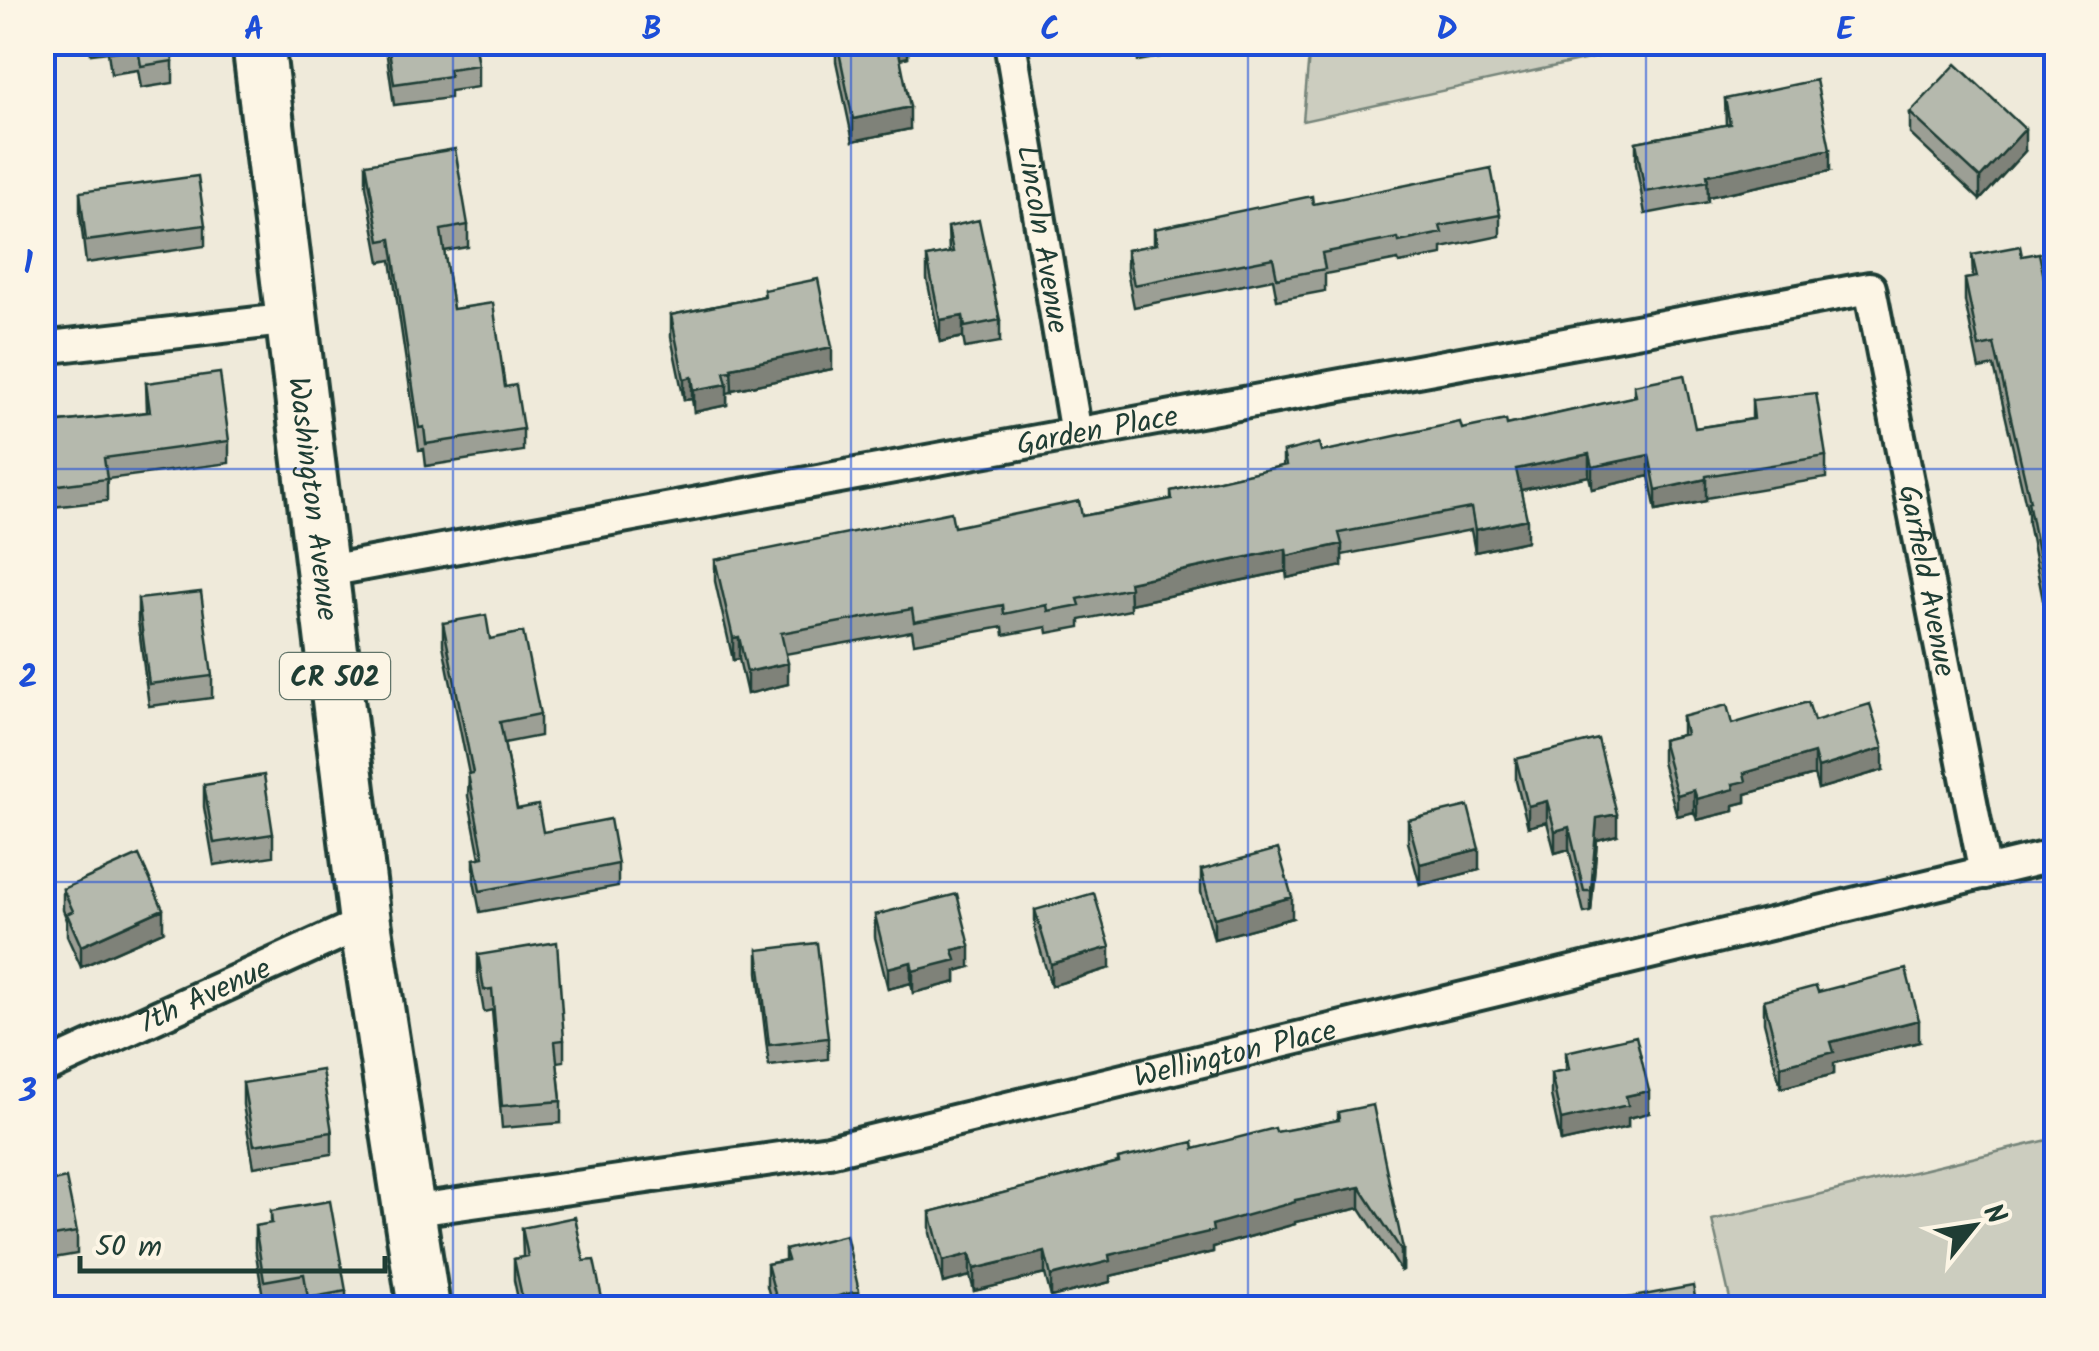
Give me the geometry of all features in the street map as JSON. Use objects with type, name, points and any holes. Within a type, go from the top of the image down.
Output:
[{"type":"main road","name":"Washington Avenue","points":[[258,42],[364,922],[424,1308]]},
{"type":"street","name":"Lincoln Avenue","points":[[1010,42],[1076,434]]},
{"type":"street","name":"Garden Place","points":[[322,572],[1870,288]]},
{"type":"street","name":"Garfield Avenue","points":[[1870,288],[1985,873]]},
{"type":"street","points":[[42,348],[292,319]]},
{"type":"street","name":"Wellington Place","points":[[409,1210],[829,1151],[2056,856]]},
{"type":"street","name":"7th Avenue","points":[[42,1068],[364,922]]},
{"type":"shaded area","points":[[1310,42],[1662,43],[1303,121]]},
{"type":"shaded area","points":[[2056,1138],[2056,1308],[1732,1308],[1712,1220]]},
{"type":"building","points":[[110,42],[170,42],[173,61],[141,66],[138,48],[111,52]]},
{"type":"building","points":[[388,42],[474,42],[478,65],[449,69],[450,76],[394,84]]},
{"type":"building","points":[[837,42],[897,42],[910,107],[853,119]]},
{"type":"building","points":[[1956,64],[2025,129],[1980,178],[1910,113]]},
{"type":"building","points":[[1816,80],[1830,149],[1707,175],[1708,181],[1645,192],[1636,142],[1730,124],[1725,99]]},
{"type":"building","points":[[455,149],[468,225],[441,230],[453,309],[493,303],[505,387],[516,385],[523,429],[426,444],[424,427],[419,428],[391,239],[380,241],[366,164]]},
{"type":"building","points":[[1491,168],[1500,215],[1440,226],[1442,233],[1322,253],[1325,269],[1277,278],[1273,258],[1134,285],[1127,250],[1157,244],[1154,229],[1312,196],[1313,204]]},
{"type":"building","points":[[198,176],[205,225],[86,241],[80,192]]},
{"type":"building","points":[[979,220],[1000,320],[965,327],[963,316],[940,320],[927,257],[953,252],[948,227]]},
{"type":"building","points":[[2020,246],[2022,256],[2039,253],[2055,332],[2047,334],[2056,373],[2056,640],[2030,501],[1994,344],[1979,347],[1965,279],[1977,277],[1972,255]]},
{"type":"building","points":[[818,279],[832,347],[731,368],[732,371],[724,372],[727,384],[694,390],[692,377],[684,379],[671,315],[765,296],[764,290]]},
{"type":"building","points":[[220,373],[229,441],[104,458],[107,479],[42,487],[42,406],[49,406],[51,423],[150,412],[146,383]]},
{"type":"building","points":[[1684,375],[1695,428],[1754,419],[1752,400],[1816,393],[1826,456],[1706,476],[1656,490],[1649,455],[1592,467],[1589,454],[1516,469],[1527,519],[1475,530],[1471,508],[1339,533],[1342,544],[1287,556],[1286,549],[1129,582],[1130,588],[1078,599],[1080,605],[1048,611],[1047,605],[1004,614],[1003,605],[914,622],[912,609],[781,633],[788,663],[747,672],[739,637],[733,638],[715,560],[951,512],[954,527],[1079,501],[1082,516],[1172,499],[1171,491],[1286,465],[1283,452],[1319,443],[1321,452],[1460,422],[1462,429],[1506,420],[1507,425],[1636,396],[1634,385]]},
{"type":"building","points":[[201,592],[212,676],[149,684],[138,599]]},
{"type":"building","points":[[486,615],[490,639],[523,632],[540,714],[500,722],[517,809],[538,805],[543,832],[610,819],[618,864],[480,891],[474,859],[484,857],[468,774],[473,773],[443,623]]},
{"type":"building","points":[[1808,702],[1814,721],[1870,704],[1883,748],[1818,768],[1814,753],[1744,773],[1746,781],[1733,784],[1734,789],[1697,799],[1694,790],[1677,795],[1662,740],[1686,734],[1682,717],[1727,705],[1732,724]]},
{"type":"building","points":[[1598,739],[1617,814],[1597,818],[1591,891],[1584,891],[1569,827],[1555,831],[1547,801],[1528,806],[1516,759]]},
{"type":"building","points":[[264,775],[273,834],[214,843],[204,785]]},
{"type":"building","points":[[1468,806],[1479,849],[1420,864],[1408,820]]},
{"type":"building","points":[[1278,849],[1292,897],[1214,918],[1201,870]]},
{"type":"building","points":[[139,855],[163,909],[81,946],[67,914],[73,911],[63,889]]},
{"type":"building","points":[[1094,893],[1110,947],[1051,964],[1035,910]]},
{"type":"building","points":[[957,894],[970,946],[953,950],[956,960],[913,971],[911,962],[888,968],[875,915]]},
{"type":"building","points":[[557,942],[564,1040],[555,1041],[561,1101],[502,1106],[492,989],[484,990],[478,955]]},
{"type":"building","points":[[817,943],[828,1038],[769,1045],[758,950]]},
{"type":"building","points":[[1906,969],[1919,1020],[1831,1042],[1834,1052],[1781,1066],[1764,1000],[1816,986],[1818,992]]},
{"type":"building","points":[[1636,1036],[1649,1091],[1626,1096],[1628,1105],[1561,1120],[1551,1073],[1569,1069],[1566,1052]]},
{"type":"building","points":[[322,1070],[332,1132],[254,1145],[243,1083]]},
{"type":"building","points":[[1373,1105],[1401,1250],[1360,1187],[1295,1200],[1212,1225],[1213,1231],[1109,1255],[1110,1261],[1051,1276],[1045,1252],[974,1269],[970,1254],[943,1261],[930,1212],[1119,1163],[1118,1159],[1193,1142],[1194,1149],[1275,1128],[1276,1132],[1339,1120],[1338,1112]]},
{"type":"building","points":[[50,1167],[53,1181],[66,1178],[77,1232],[42,1238],[42,1168]]},
{"type":"building","points":[[330,1201],[346,1291],[308,1298],[304,1274],[264,1281],[255,1226],[272,1223],[271,1211]]},
{"type":"building","points":[[575,1217],[584,1261],[594,1260],[604,1308],[536,1308],[535,1298],[523,1301],[514,1259],[528,1256],[522,1228]]},
{"type":"building","points":[[846,1235],[859,1291],[779,1308],[767,1264],[788,1260],[785,1250]]},
{"type":"building","points":[[1693,1286],[1697,1308],[1573,1308]]}]
